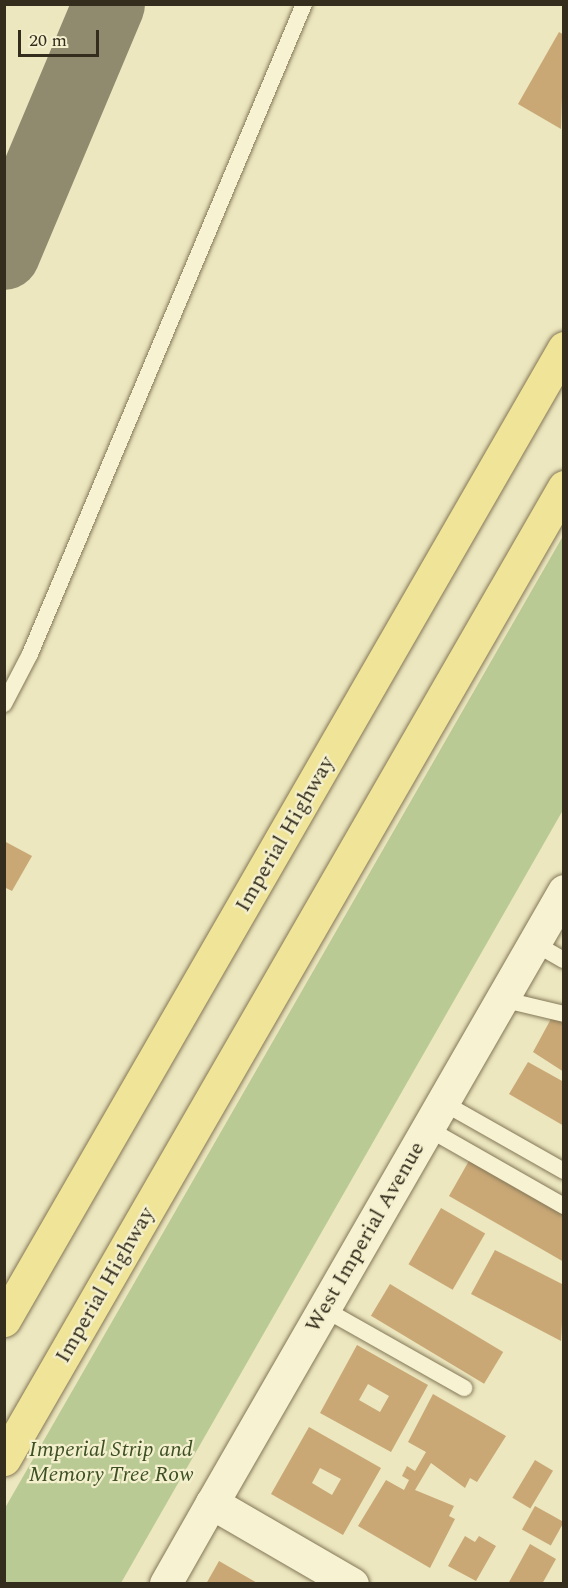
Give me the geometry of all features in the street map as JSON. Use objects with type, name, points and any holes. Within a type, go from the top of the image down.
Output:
[{"type":"main road","name":"Imperial Highway","points":[[4,1320],[564,348]]},
{"type":"main road","name":"Imperial Highway","points":[[4,1459],[564,487]]},
{"type":"street","name":"West Imperial Avenue","points":[[166,1584],[564,891]]},
{"type":"street","points":[[212,1503],[352,1584]]},
{"type":"lane","points":[[4,704],[26,663],[304,4]]},
{"type":"lane","points":[[534,943],[564,960]]},
{"type":"lane","points":[[501,999],[564,1014]]},
{"type":"lane","points":[[435,1115],[564,1171]]},
{"type":"lane","points":[[435,1115],[564,1206]]},
{"type":"lane","points":[[324,1309],[464,1388]]},
{"type":"green space","name":"Imperial Strip and Memory Tree Row","points":[[563,536],[563,810],[121,1583],[5,1583],[5,1508]]},
{"type":"building","points":[[559,32],[564,35],[561,129],[518,104]]},
{"type":"building","points":[[4,841],[32,856],[12,891],[4,887]]},
{"type":"building","points":[[552,1017],[564,1021],[564,1072],[533,1052]]},
{"type":"building","points":[[528,1062],[564,1082],[564,1126],[509,1094]]},
{"type":"building","points":[[470,1159],[564,1213],[564,1262],[449,1196]]},
{"type":"building","points":[[441,1208],[485,1234],[453,1290],[408,1264]]},
{"type":"building","points":[[495,1250],[564,1285],[561,1341],[471,1294]]},
{"type":"building","points":[[390,1284],[503,1352],[484,1384],[371,1316]]},
{"type":"building","points":[[357,1345],[428,1385],[391,1452],[320,1413]],"holes":[[[368,1384],[389,1396],[380,1412],[359,1400]]]},
{"type":"building","points":[[433,1394],[506,1436],[477,1482],[470,1478],[465,1488],[431,1463],[415,1490],[454,1506],[449,1516],[455,1519],[430,1568],[358,1526],[386,1480],[404,1490],[409,1480],[402,1476],[407,1466],[415,1471],[426,1452],[408,1442]]},
{"type":"building","points":[[309,1427],[381,1468],[343,1535],[271,1494]],"holes":[[[320,1468],[341,1479],[332,1495],[312,1483]]]},
{"type":"building","points":[[535,1460],[553,1471],[530,1509],[512,1498]]},
{"type":"building","points":[[535,1506],[564,1522],[551,1546],[522,1530]]},
{"type":"building","points":[[465,1536],[475,1542],[479,1536],[496,1546],[476,1581],[448,1566]]},
{"type":"building","points":[[530,1544],[556,1559],[542,1584],[508,1584]]},
{"type":"building","points":[[219,1561],[259,1584],[206,1584]]},
{"type":"taxiway","points":[[4,254],[109,4]]}]
